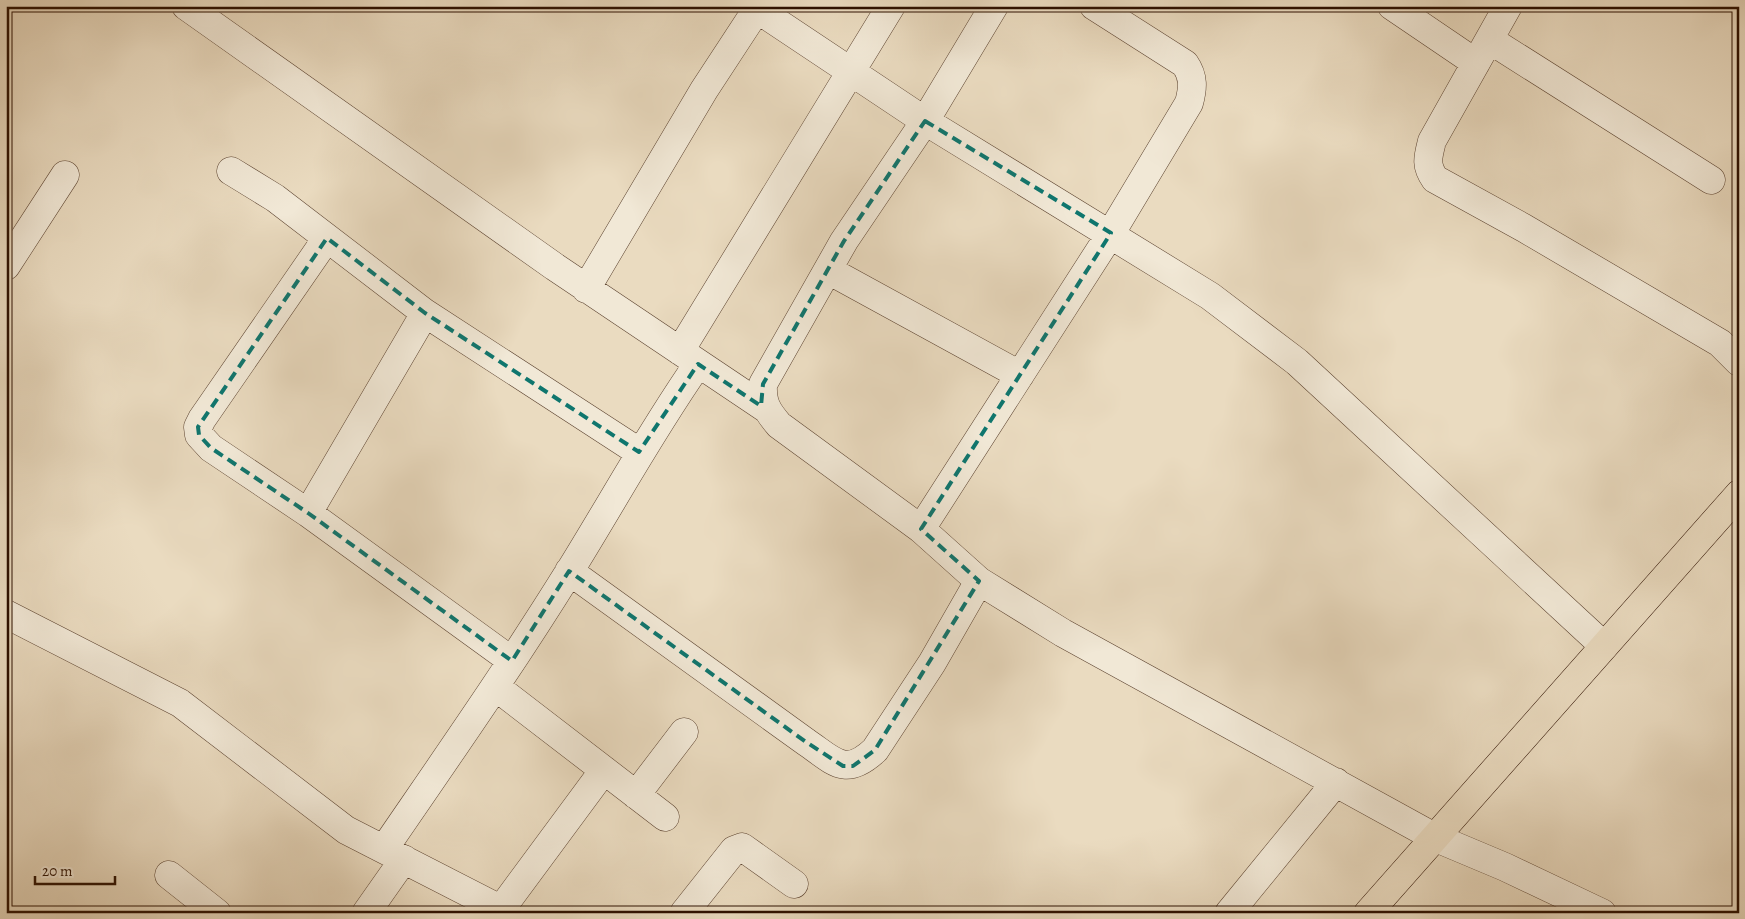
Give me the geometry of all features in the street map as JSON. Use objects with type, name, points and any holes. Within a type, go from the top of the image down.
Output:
[{"type":"highway","points":[[1368,913],[1739,494]]},
{"type":"street","points":[[186,6],[586,288],[765,408],[779,425],[921,529],[980,581],[1063,633],[1436,838],[1504,867],[1602,913]]},
{"type":"street","points":[[366,913],[394,854],[512,661],[570,571],[639,452],[689,357],[891,6]]},
{"type":"street","points":[[765,408],[763,384],[844,241],[926,121],[994,6]]},
{"type":"street","points":[[921,529],[1111,233],[1189,103],[1192,91],[1192,74],[1185,64],[1094,6]]},
{"type":"street","points":[[1392,6],[1476,63]]},
{"type":"street","points":[[1508,6],[1432,141],[1428,157],[1428,169],[1435,179],[1524,228],[1720,343],[1739,362]]},
{"type":"street","points":[[586,288],[704,90],[758,8],[926,121],[1111,233],[1210,296],[1297,362],[1604,646]]},
{"type":"street","points":[[1490,40],[1711,180]]},
{"type":"street","points":[[232,171],[275,198],[425,313],[639,452]]},
{"type":"street","points":[[6,266],[65,175]]},
{"type":"street","points":[[327,238],[202,419],[198,427],[199,435],[211,448],[308,513],[512,661]]},
{"type":"street","points":[[828,270],[1020,375]]},
{"type":"street","points":[[308,513],[425,313]]},
{"type":"street","points":[[570,571],[806,742],[843,766],[853,766],[863,762],[875,750],[932,662],[980,581]]},
{"type":"street","points":[[6,614],[180,704],[346,830],[505,910],[604,770]]},
{"type":"street","points":[[496,687],[665,817]]},
{"type":"street","points":[[636,795],[684,732]]},
{"type":"street","points":[[1229,913],[1336,782]]},
{"type":"street","points":[[684,913],[734,850],[742,847],[794,884]]},
{"type":"street","points":[[170,876],[217,913]]},
{"type":"highlighted area","points":[[925,121],[1111,233],[921,529],[979,581],[875,750],[853,766],[843,766],[806,742],[569,571],[512,661],[308,513],[211,448],[199,435],[198,427],[327,238],[425,313],[639,452],[698,364],[761,406],[763,384],[844,241]]}]
